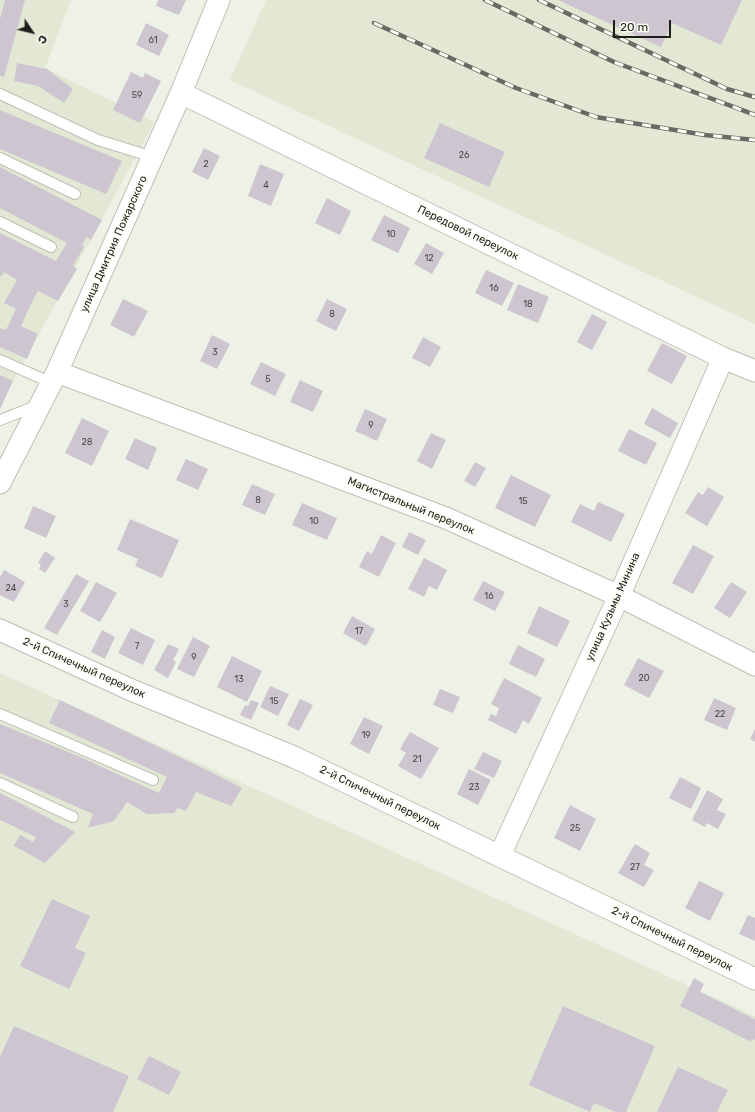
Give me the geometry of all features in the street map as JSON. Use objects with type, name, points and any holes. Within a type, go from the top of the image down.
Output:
[{"type":"street","name":"улица Дмитрия Пожарского","points":[[0,483],[54,377],[153,157],[219,0]]},
{"type":"street","name":"Передовой переулок","points":[[181,93],[722,358],[755,371]]},
{"type":"street","name":"улица Кузьмы Минина","points":[[500,855],[619,596],[722,358]]},
{"type":"street","name":"Магистральный переулок","points":[[54,377],[446,518],[619,596],[755,665]]},
{"type":"street","name":"2-й Спичечный переулок","points":[[0,630],[129,688],[294,757],[755,979]]},
{"type":"lane","points":[[0,94],[98,140],[153,157]]},
{"type":"lane","points":[[0,158],[75,194]]},
{"type":"lane","points":[[0,222],[52,247]]},
{"type":"lane","points":[[0,360],[54,377]]},
{"type":"lane","points":[[0,420],[40,405]]},
{"type":"lane","points":[[0,714],[153,780]]},
{"type":"lane","points":[[0,784],[73,817]]},
{"type":"shaded area","points":[[0,0],[71,0],[45,68],[155,122],[0,405]]},
{"type":"shaded area","points":[[266,0],[755,0],[755,324],[230,80]]},
{"type":"shaded area","points":[[0,673],[755,1016],[755,1112],[0,1112]]},
{"type":"building","points":[[5,0],[25,0],[4,77],[0,76],[0,19]]},
{"type":"building","points":[[158,0],[186,0],[179,15],[156,6]]},
{"type":"building","points":[[558,0],[742,0],[721,45],[672,23],[661,47]]},
{"type":"building","points":[[146,23],[169,35],[159,56],[136,45]]},
{"type":"building","points":[[17,63],[47,69],[73,89],[64,103],[38,86],[14,81]]},
{"type":"building","points":[[131,72],[143,78],[145,73],[161,81],[140,123],[113,110]]},
{"type":"building","points":[[0,110],[122,161],[106,194],[0,149]]},
{"type":"building","points":[[440,123],[505,152],[489,187],[424,158]]},
{"type":"building","points":[[204,148],[220,156],[208,180],[192,172]]},
{"type":"building","points":[[260,164],[284,174],[271,206],[248,196]]},
{"type":"building","points":[[0,167],[102,220],[91,240],[87,237],[82,245],[84,247],[73,266],[77,269],[58,301],[38,291],[34,298],[21,326],[38,334],[27,359],[0,347],[0,328],[6,330],[16,309],[4,303],[17,280],[4,272],[2,276],[0,275],[0,233],[56,261],[67,243],[0,208]]},
{"type":"building","points":[[327,198],[351,211],[340,235],[315,223]]},
{"type":"building","points":[[384,215],[410,228],[398,253],[371,240]]},
{"type":"building","points":[[426,243],[444,253],[432,274],[414,264]]},
{"type":"building","points":[[486,270],[514,283],[502,306],[475,293]]},
{"type":"building","points":[[518,284],[549,297],[538,323],[507,310]]},
{"type":"building","points":[[123,299],[148,311],[134,337],[110,325]]},
{"type":"building","points":[[327,299],[347,309],[336,331],[316,321]]},
{"type":"building","points":[[592,314],[607,322],[592,350],[577,342]]},
{"type":"building","points":[[212,335],[230,344],[217,369],[200,361]]},
{"type":"building","points":[[423,337],[441,347],[430,367],[412,358]]},
{"type":"building","points":[[662,343],[687,356],[672,384],[647,371]]},
{"type":"building","points":[[261,362],[286,374],[275,396],[250,384]]},
{"type":"building","points":[[0,375],[13,381],[0,409]]},
{"type":"building","points":[[300,380],[323,391],[313,412],[290,402]]},
{"type":"building","points":[[652,408],[678,423],[670,438],[644,424]]},
{"type":"building","points":[[365,409],[387,419],[377,441],[355,431]]},
{"type":"building","points":[[82,418],[109,431],[92,466],[65,453]]},
{"type":"building","points":[[629,429],[657,443],[646,465],[618,451]]},
{"type":"building","points":[[431,433],[446,440],[432,469],[417,461]]},
{"type":"building","points":[[135,438],[157,448],[148,470],[125,459]]},
{"type":"building","points":[[186,459],[208,469],[198,490],[176,480]]},
{"type":"building","points":[[475,462],[486,468],[475,487],[464,481]]},
{"type":"building","points":[[511,475],[551,495],[535,527],[495,508]]},
{"type":"building","points":[[252,484],[275,494],[265,515],[242,505]]},
{"type":"building","points":[[708,487],[724,497],[707,526],[685,513],[698,492],[703,495]]},
{"type":"building","points":[[598,502],[625,514],[611,542],[571,522],[580,504],[594,511]]},
{"type":"building","points":[[302,503],[337,518],[327,540],[292,525]]},
{"type":"building","points":[[33,506],[56,516],[46,538],[24,528]]},
{"type":"building","points":[[130,519],[179,540],[162,578],[135,566],[138,559],[117,550]]},
{"type":"building","points":[[409,532],[426,540],[418,555],[402,547]]},
{"type":"building","points":[[381,535],[396,543],[379,577],[359,567],[367,551],[372,554]]},
{"type":"building","points":[[693,545],[714,556],[693,594],[672,583]]},
{"type":"building","points":[[45,551],[55,558],[45,573],[39,569],[41,565],[38,563]]},
{"type":"building","points":[[424,558],[447,570],[437,590],[429,586],[424,597],[408,589]]},
{"type":"building","points":[[4,570],[25,582],[14,602],[0,595],[0,577]]},
{"type":"building","points":[[76,574],[89,581],[57,635],[44,628]]},
{"type":"building","points":[[483,581],[505,592],[495,611],[473,600]]},
{"type":"building","points":[[96,582],[117,593],[100,622],[80,611]]},
{"type":"building","points":[[731,582],[747,592],[730,618],[714,608]]},
{"type":"building","points":[[539,606],[570,621],[557,647],[527,633]]},
{"type":"building","points":[[352,616],[375,629],[366,646],[343,633]]},
{"type":"building","points":[[131,628],[155,640],[143,665],[118,653]]},
{"type":"building","points":[[102,630],[115,637],[105,659],[91,652]]},
{"type":"building","points":[[193,637],[210,646],[194,677],[177,669]]},
{"type":"building","points":[[168,644],[179,649],[173,660],[176,662],[168,678],[154,670]]},
{"type":"building","points":[[518,645],[545,659],[536,677],[509,664]]},
{"type":"building","points":[[232,656],[262,671],[247,702],[217,687]]},
{"type":"building","points":[[638,658],[664,671],[649,698],[624,685]]},
{"type":"building","points":[[504,678],[542,698],[529,724],[523,720],[516,734],[488,720],[491,714],[496,716],[499,708],[491,704]]},
{"type":"building","points":[[270,686],[289,694],[278,716],[260,707]]},
{"type":"building","points":[[440,689],[460,697],[453,713],[433,705]]},
{"type":"building","points":[[714,698],[736,708],[727,730],[704,720]]},
{"type":"building","points":[[300,699],[313,705],[299,731],[287,725]]},
{"type":"building","points":[[60,700],[242,788],[231,806],[196,792],[186,811],[178,808],[174,813],[147,814],[127,802],[114,821],[88,828],[93,814],[0,773],[0,724],[78,756],[159,793],[167,777],[49,723]]},
{"type":"building","points":[[251,700],[259,703],[251,720],[240,715],[245,705],[248,706]]},
{"type":"building","points":[[364,717],[383,726],[369,754],[350,744]]},
{"type":"building","points":[[755,729],[755,742],[750,739]]},
{"type":"building","points":[[410,732],[439,748],[421,779],[398,766],[406,753],[400,749]]},
{"type":"building","points":[[483,752],[502,761],[494,778],[474,769]]},
{"type":"building","points":[[469,769],[491,780],[478,805],[457,794]]},
{"type":"building","points":[[680,777],[701,788],[691,809],[669,798]]},
{"type":"building","points":[[707,790],[723,799],[717,810],[726,814],[718,829],[707,823],[705,827],[692,820]]},
{"type":"building","points":[[0,793],[75,832],[45,863],[14,846],[20,835],[33,842],[36,837],[0,820]]},
{"type":"building","points":[[570,805],[596,819],[580,851],[554,838]]},
{"type":"building","points":[[635,844],[650,853],[644,865],[654,870],[644,887],[618,873]]},
{"type":"building","points":[[699,881],[724,893],[710,921],[685,908]]},
{"type":"building","points":[[52,899],[90,916],[75,948],[86,953],[69,989],[20,966]]},
{"type":"building","points":[[748,915],[755,918],[755,941],[739,934]]},
{"type":"building","points":[[694,978],[704,984],[700,992],[755,1019],[755,1040],[752,1039],[751,1042],[680,1006]]},
{"type":"building","points":[[563,1006],[655,1046],[626,1112],[616,1112],[594,1103],[590,1112],[529,1085]]},
{"type":"building","points":[[14,1026],[129,1076],[113,1112],[0,1112],[0,1057]]},
{"type":"building","points":[[149,1056],[181,1072],[169,1095],[137,1079]]},
{"type":"building","points":[[678,1067],[728,1090],[717,1112],[657,1112]]},
{"type":"railway","points":[[485,0],[614,62],[755,115]]},
{"type":"railway","points":[[539,0],[727,89],[755,97]]},
{"type":"railway","points":[[374,23],[516,88],[596,117],[705,135],[755,140]]}]
